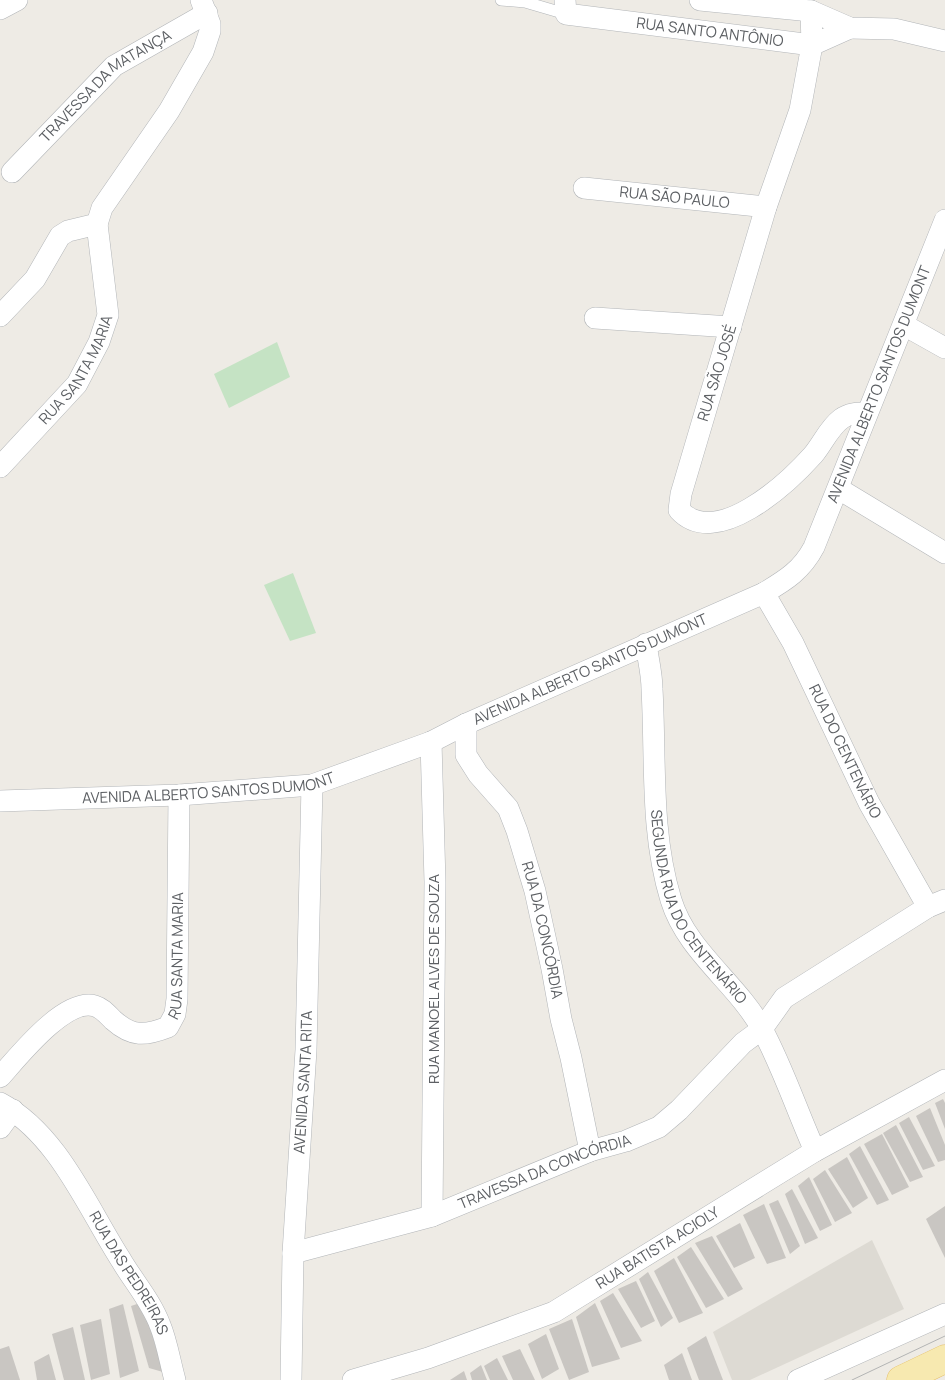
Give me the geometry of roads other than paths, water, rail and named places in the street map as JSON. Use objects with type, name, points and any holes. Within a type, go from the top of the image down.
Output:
[{"type":"main road","points":[[908,1379],[945,1359]]},
{"type":"street","points":[[0,9],[17,0]]},
{"type":"street","name":"RUA SANTO ANTÔNIO","points":[[700,0],[812,11],[850,28],[894,29],[945,41]]},
{"type":"street","name":"TRAVESSA DA MATANÇA","points":[[12,172],[114,66],[204,6]]},
{"type":"street","name":"RUA SANTA MARIA","points":[[0,467],[77,384],[99,342],[108,315],[97,224],[102,208],[169,111],[203,52],[210,31],[204,6]]},
{"type":"street","name":"RUA SANTO ANTÔNIO","points":[[565,7],[812,44],[850,28]]},
{"type":"street","name":"RUA SÃO JOSÉ","points":[[812,11],[812,44],[800,110],[766,208],[681,494],[680,510],[686,516],[708,524],[732,517],[780,488],[813,454],[842,418],[853,412],[866,413]]},
{"type":"street","name":"RUA SÃO PAULO","points":[[584,188],[766,208]]},
{"type":"street","name":"AVENIDA ALBERTO SANTOS DUMONT","points":[[0,801],[179,795],[312,785],[431,742],[466,724],[764,593],[792,577],[806,562],[839,489],[866,413],[904,325],[945,220]]},
{"type":"street","points":[[0,316],[34,279],[60,236],[68,231],[97,224]]},
{"type":"street","points":[[595,318],[731,327]]},
{"type":"street","points":[[904,325],[945,348]]},
{"type":"street","points":[[839,489],[945,553]]},
{"type":"street","name":"RUA DO CENTENÁRIO","points":[[764,593],[793,643],[869,803],[936,904]]},
{"type":"street","name":"SEGUNDA RUA DO CENTENÁRIO","points":[[646,644],[652,687],[654,790],[660,851],[671,901],[688,936],[731,986],[762,1029],[815,1151]]},
{"type":"street","name":"RUA DA CONCÓRDIA","points":[[466,724],[466,755],[478,774],[508,808],[518,831],[552,969],[590,1151]]},
{"type":"street","name":"RUA MANOEL ALVES DE SOUZA","points":[[431,742],[435,882],[432,1216]]},
{"type":"street","name":"AVENIDA SANTA RITA","points":[[292,1380],[294,1253],[306,1050],[312,785]]},
{"type":"street","name":"RUA SANTA MARIA","points":[[0,1077],[55,1018],[76,1008],[93,1005],[103,1010],[126,1031],[149,1035],[168,1028],[175,1014],[177,1000],[179,795]]},
{"type":"street","name":"TRAVESSA DA CONCÓRDIA","points":[[294,1253],[432,1216],[590,1151],[626,1141],[659,1127],[679,1110],[743,1043],[762,1029],[784,998],[936,904]]},
{"type":"street","name":"RUA BATISTA ACIOLY","points":[[353,1380],[428,1358],[554,1312],[815,1151],[945,1080]]},
{"type":"street","points":[[0,1128],[7,1106]]},
{"type":"street","name":"RUA DAS PEDREIRAS","points":[[7,1106],[38,1131],[67,1172],[121,1261],[144,1293],[160,1325],[175,1380]]},
{"type":"street","points":[[798,1380],[945,1314]]},
{"type":"lane","points":[[501,0],[528,1],[565,7]]},
{"type":"tram line","points":[[852,1380],[945,1336]]}]
